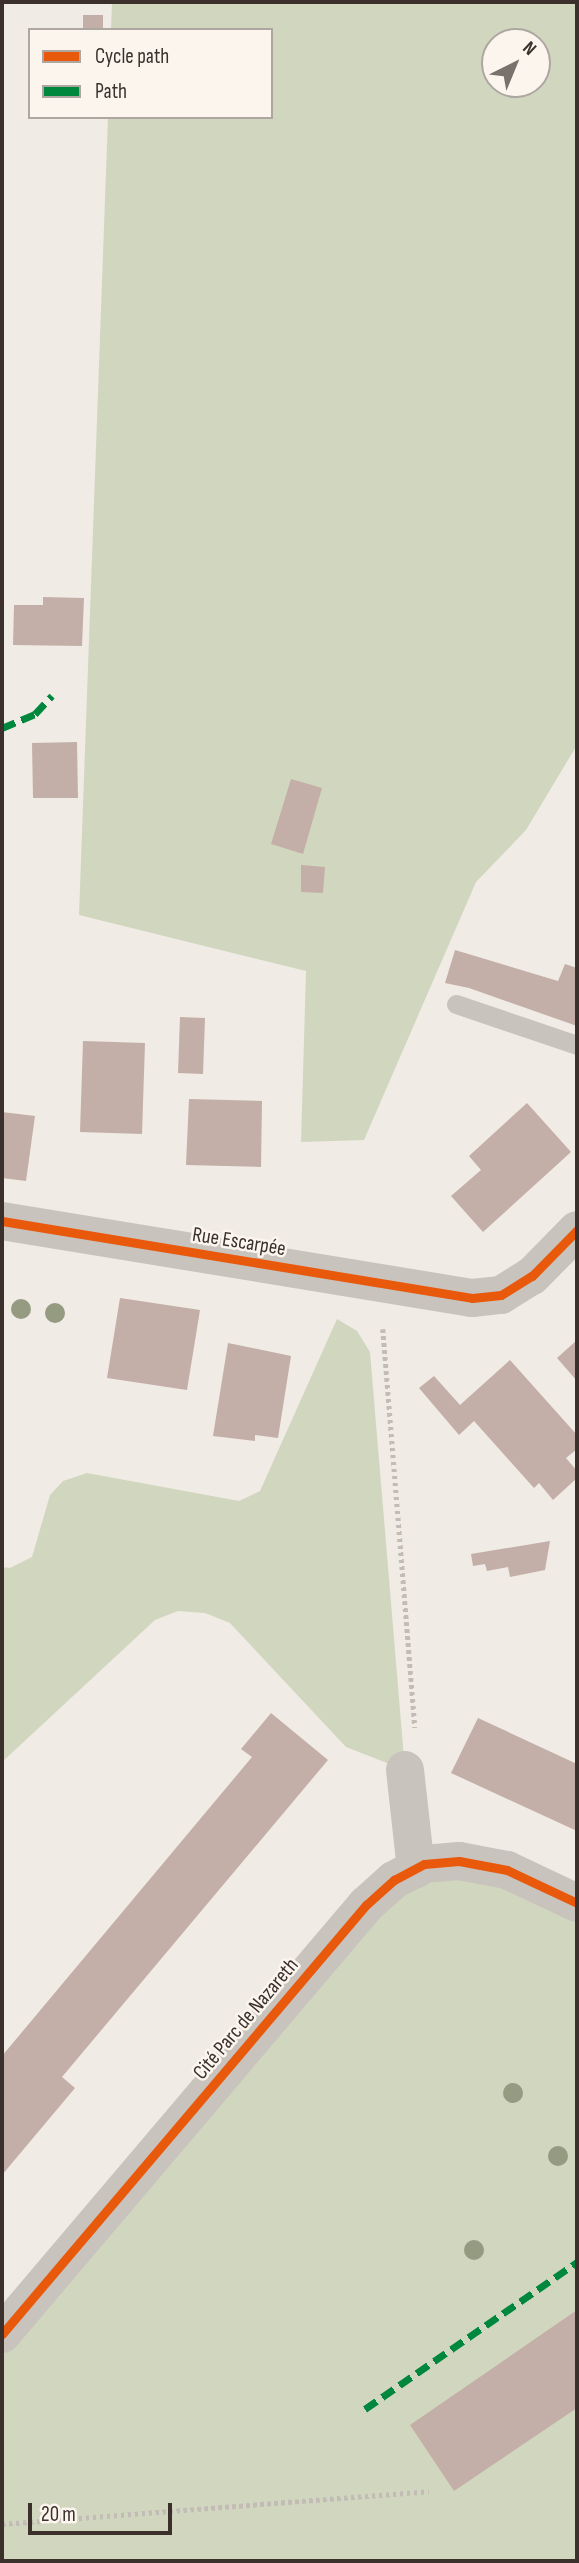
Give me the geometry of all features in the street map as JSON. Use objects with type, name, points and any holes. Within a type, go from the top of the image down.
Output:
[{"type":"street","name":"Rue Escarpée","points":[[2,1221],[471,1298],[501,1295],[532,1276],[577,1230]]},
{"type":"street","points":[[410,1752],[416,1869]]},
{"type":"street","name":"Cité Parc de Nazareth","points":[[2,2334],[366,1905],[394,1880],[424,1864],[459,1861],[507,1870],[577,1903]]},
{"type":"lane","points":[[456,1004],[577,1045]]},
{"type":"path","points":[[379,1283],[410,1752]]},
{"type":"path","points":[[2,2524],[429,2491]]},
{"type":"green space","points":[[112,2],[577,2],[577,745],[526,830],[476,882],[364,1140],[301,1142],[306,971],[79,915],[108,119],[273,119],[273,28],[111,28]]},
{"type":"green space","points":[[337,1319],[357,1331],[370,1352],[405,1770],[346,1747],[230,1623],[205,1613],[178,1611],[155,1620],[2,1762],[2,1567],[10,1568],[32,1557],[50,1495],[63,1481],[87,1473],[239,1501],[260,1491]]},
{"type":"green space","points":[[414,1861],[577,1911],[577,2561],[2,2561],[2,2332]]},
{"type":"building","points":[[83,15],[103,15],[103,28],[83,28]]},
{"type":"building","points":[[43,597],[84,598],[82,646],[13,645],[14,605],[43,605]]},
{"type":"building","points":[[77,742],[78,798],[33,798],[32,743]]},
{"type":"building","points":[[291,779],[322,788],[303,854],[271,844]]},
{"type":"building","points":[[301,865],[325,867],[323,893],[301,892]]},
{"type":"building","points":[[455,950],[558,981],[565,964],[577,968],[577,1026],[469,988],[445,983]]},
{"type":"building","points":[[180,1017],[205,1018],[203,1074],[178,1073]]},
{"type":"building","points":[[83,1041],[145,1043],[142,1134],[80,1132]]},
{"type":"building","points":[[189,1099],[262,1101],[261,1167],[186,1165]]},
{"type":"building","points":[[527,1103],[571,1152],[483,1232],[451,1196],[481,1170],[469,1156]]},
{"type":"building","points":[[2,1112],[35,1116],[26,1181],[2,1178]]},
{"type":"building","points":[[120,1298],[200,1310],[187,1390],[107,1378]]},
{"type":"building","points":[[577,1340],[577,1381],[557,1358]]},
{"type":"building","points":[[228,1343],[291,1356],[278,1438],[255,1435],[255,1441],[213,1436]]},
{"type":"building","points":[[510,1360],[577,1435],[577,1449],[566,1458],[577,1471],[577,1478],[553,1500],[539,1483],[534,1488],[474,1421],[459,1435],[419,1388],[434,1376],[460,1405]]},
{"type":"building","points":[[550,1541],[545,1570],[510,1577],[508,1567],[487,1571],[485,1564],[473,1566],[471,1554]]},
{"type":"building","points":[[271,1713],[328,1760],[62,2077],[75,2088],[2,2175],[2,2056],[252,1757],[241,1749]]},
{"type":"building","points":[[478,1718],[577,1764],[577,1831],[451,1773]]},
{"type":"building","points":[[577,2310],[577,2408],[454,2491],[410,2425]]},
{"type":"marked path","points":[[2,728],[35,714],[52,696]]},
{"type":"marked path","points":[[365,2409],[577,2262]]},
{"type":"cycle path","points":[[2,1221],[472,1298],[501,1295],[532,1276],[577,1230]]},
{"type":"cycle path","points":[[2,2334],[366,1905],[394,1880],[424,1864],[459,1861],[507,1870],[577,1903]]}]
